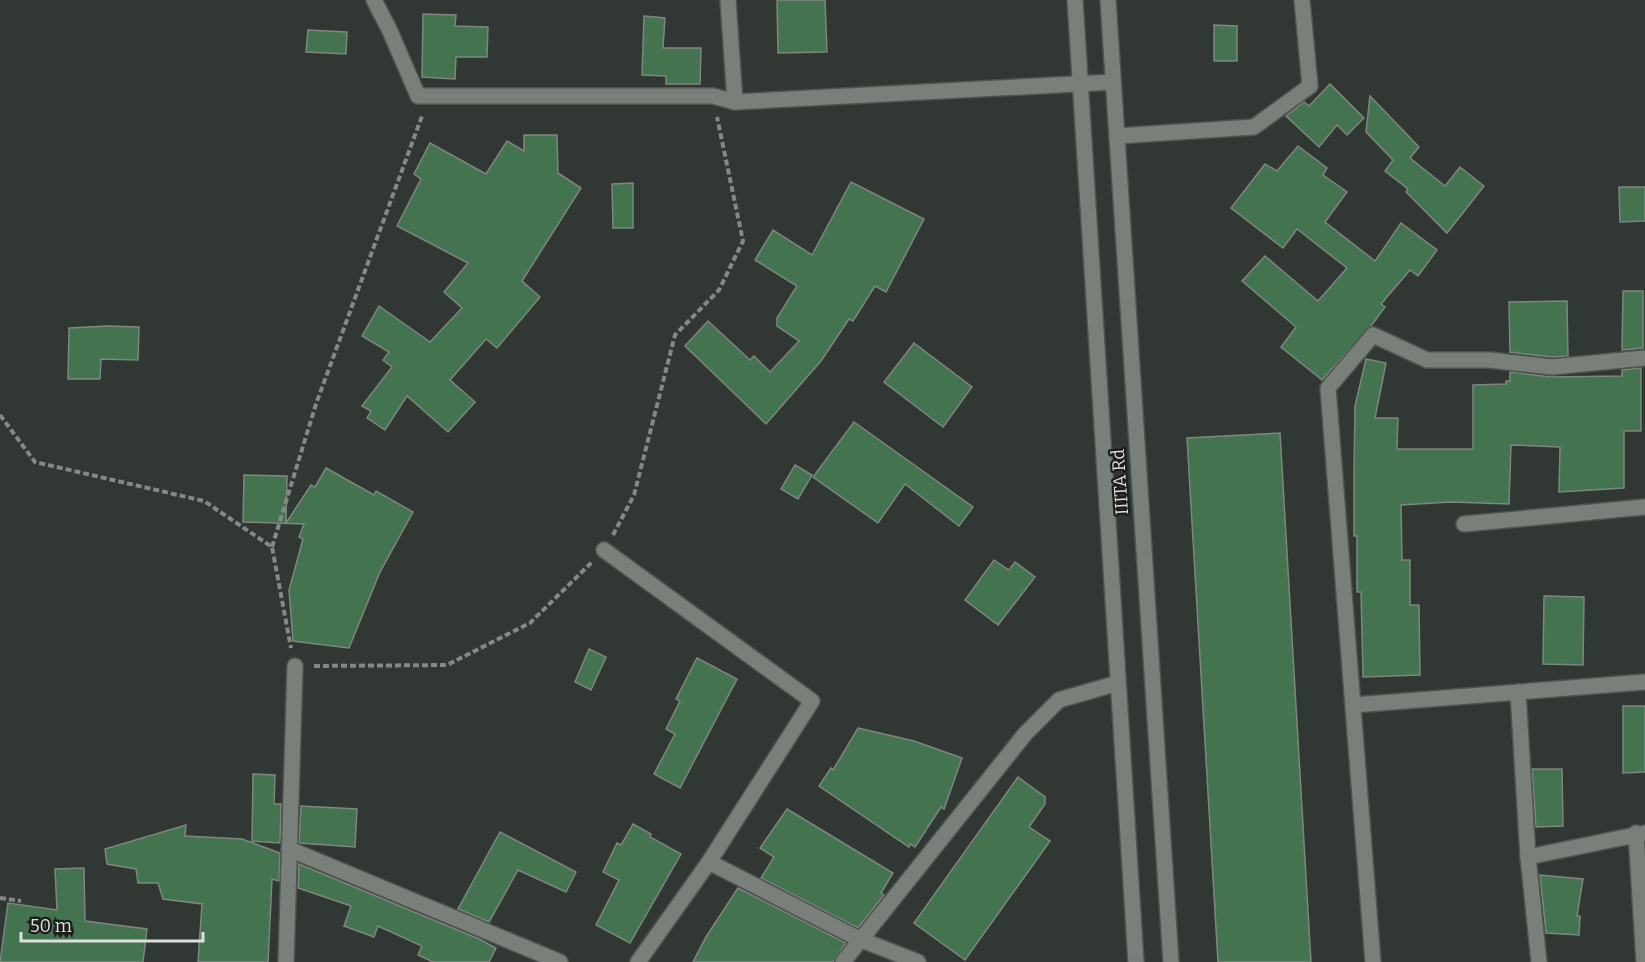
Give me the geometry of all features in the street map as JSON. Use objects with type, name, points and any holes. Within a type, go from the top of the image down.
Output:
[{"type":"street","points":[[374,0],[418,96],[713,96],[735,102],[1113,82]]},
{"type":"street","points":[[728,0],[735,102]]},
{"type":"street","name":"IIITA Rd","points":[[1075,0],[1136,962]]},
{"type":"street","name":"IIITA Rd","points":[[1108,0],[1171,962]]},
{"type":"street","points":[[1117,136],[1254,127],[1310,86],[1302,0]]},
{"type":"street","points":[[1373,962],[1328,388],[1373,335],[1427,360],[1490,360],[1552,367],[1645,358]]},
{"type":"street","points":[[1464,524],[1645,507]]},
{"type":"street","points":[[604,550],[813,701],[709,862],[638,962]]},
{"type":"street","points":[[286,962],[295,666]]},
{"type":"street","points":[[843,962],[1025,734],[1059,700],[1118,682]]},
{"type":"street","points":[[1354,705],[1645,682]]},
{"type":"street","points":[[1518,692],[1528,857],[1539,962]]},
{"type":"street","points":[[1528,857],[1641,833],[1644,962]]},
{"type":"street","points":[[289,849],[560,962]]},
{"type":"street","points":[[709,862],[860,939],[918,962]]},
{"type":"path","points":[[453,96],[420,117],[316,404],[272,547],[295,666],[447,665],[530,623],[604,550],[634,495],[675,335],[719,290],[743,241],[713,96]]},
{"type":"path","points":[[0,415],[35,462],[204,501],[272,547]]},
{"type":"path","points":[[0,898],[21,901]]},
{"type":"building","points":[[777,0],[825,0],[827,52],[778,53]]},
{"type":"building","points":[[423,14],[456,15],[455,26],[488,27],[487,57],[456,57],[455,79],[422,77]]},
{"type":"building","points":[[644,16],[665,18],[663,48],[701,48],[700,84],[666,84],[666,76],[642,75]]},
{"type":"building","points":[[1214,25],[1237,26],[1237,61],[1214,61]]},
{"type":"building","points":[[308,30],[347,32],[346,54],[306,52]]},
{"type":"building","points":[[1330,84],[1364,118],[1347,135],[1337,125],[1319,147],[1286,116],[1304,102],[1309,106]]},
{"type":"building","points":[[1370,96],[1419,147],[1410,158],[1445,186],[1460,167],[1484,186],[1447,233],[1406,192],[1408,189],[1385,171],[1393,160],[1366,132]]},
{"type":"building","points":[[524,135],[557,135],[558,173],[581,188],[522,281],[540,297],[497,348],[486,339],[450,380],[475,402],[448,432],[407,396],[385,430],[367,418],[371,411],[362,406],[392,367],[383,360],[389,352],[362,336],[379,306],[430,342],[462,308],[444,292],[468,263],[397,226],[421,179],[414,174],[430,143],[486,174],[507,141],[524,151]]},
{"type":"building","points":[[1298,146],[1327,168],[1323,175],[1347,192],[1325,222],[1375,261],[1401,223],[1437,250],[1418,276],[1410,270],[1381,304],[1385,307],[1371,326],[1322,380],[1281,347],[1296,327],[1242,281],[1265,256],[1318,301],[1347,268],[1297,229],[1283,248],[1231,208],[1265,164],[1277,171]]},
{"type":"building","points":[[851,182],[924,219],[886,292],[875,286],[853,321],[849,319],[821,361],[766,424],[685,346],[708,321],[750,360],[754,356],[770,372],[799,341],[777,326],[777,318],[797,286],[755,260],[773,230],[812,255]]},
{"type":"building","points":[[633,183],[633,228],[613,228],[612,184]]},
{"type":"building","points":[[1619,187],[1645,187],[1645,221],[1620,222]]},
{"type":"building","points":[[1623,291],[1643,291],[1643,348],[1622,350]]},
{"type":"building","points":[[1567,301],[1568,356],[1552,357],[1510,352],[1509,302]]},
{"type":"building","points":[[139,327],[138,360],[101,359],[100,379],[68,379],[69,328]]},
{"type":"building","points":[[914,343],[972,387],[943,427],[884,382]]},
{"type":"building","points":[[1366,359],[1386,363],[1375,418],[1398,418],[1397,449],[1473,449],[1473,385],[1506,384],[1506,381],[1510,381],[1510,372],[1551,377],[1622,376],[1622,370],[1641,368],[1641,431],[1624,431],[1624,488],[1559,492],[1560,447],[1511,445],[1509,504],[1451,502],[1401,505],[1402,560],[1410,560],[1410,605],[1419,605],[1420,675],[1363,677],[1361,592],[1357,592],[1357,536],[1354,536],[1354,470],[1355,406]]},
{"type":"building","points":[[854,422],[973,507],[959,526],[905,484],[878,523],[813,477]]},
{"type":"building","points":[[1280,433],[1311,962],[1218,962],[1187,438]]},
{"type":"building","points":[[795,465],[812,475],[798,499],[781,489]]},
{"type":"building","points":[[326,468],[374,495],[376,491],[413,512],[380,572],[349,648],[293,641],[289,590],[303,539],[299,537],[304,524],[243,522],[244,475],[287,476],[286,523],[311,485],[315,487]]},
{"type":"building","points":[[994,560],[1009,570],[1015,562],[1035,577],[998,625],[965,600]]},
{"type":"building","points":[[1544,596],[1584,597],[1583,665],[1543,664]]},
{"type":"building","points":[[589,649],[606,657],[591,690],[575,682]]},
{"type":"building","points":[[697,658],[737,679],[680,788],[654,774],[675,734],[666,729],[680,701],[676,699]]},
{"type":"building","points":[[1623,706],[1645,706],[1645,772],[1623,773]]},
{"type":"building","points":[[858,728],[914,741],[962,758],[944,809],[941,807],[915,847],[910,844],[909,847],[819,786],[831,768],[833,770]]},
{"type":"building","points":[[1532,769],[1562,769],[1563,826],[1536,827]]},
{"type":"building","points":[[253,774],[275,775],[274,804],[281,804],[280,843],[252,841]]},
{"type":"building","points":[[1018,777],[1045,797],[1045,804],[1029,827],[1050,841],[965,960],[914,923]]},
{"type":"building","points":[[301,806],[357,809],[355,847],[299,843]]},
{"type":"building","points":[[787,809],[893,873],[881,893],[884,895],[858,928],[761,878],[774,857],[760,848]]},
{"type":"building","points":[[633,824],[651,834],[650,837],[681,854],[630,943],[596,925],[619,880],[603,872],[617,843],[621,845]]},
{"type":"building","points":[[186,825],[185,836],[242,839],[280,853],[279,881],[272,879],[268,962],[198,962],[202,904],[163,899],[158,883],[138,883],[136,869],[107,864],[105,849]]},
{"type":"building","points":[[500,832],[576,872],[566,892],[518,870],[489,922],[458,909]]},
{"type":"building","points":[[299,864],[496,948],[489,962],[433,962],[418,955],[422,946],[378,926],[374,937],[344,926],[351,906],[298,888]]},
{"type":"building","points":[[84,868],[85,921],[147,929],[143,962],[0,962],[8,903],[57,910],[55,869]]},
{"type":"building","points":[[1540,875],[1583,879],[1577,916],[1580,916],[1579,935],[1546,933]]},
{"type":"building","points":[[738,888],[846,943],[833,962],[693,962],[706,937]]}]
